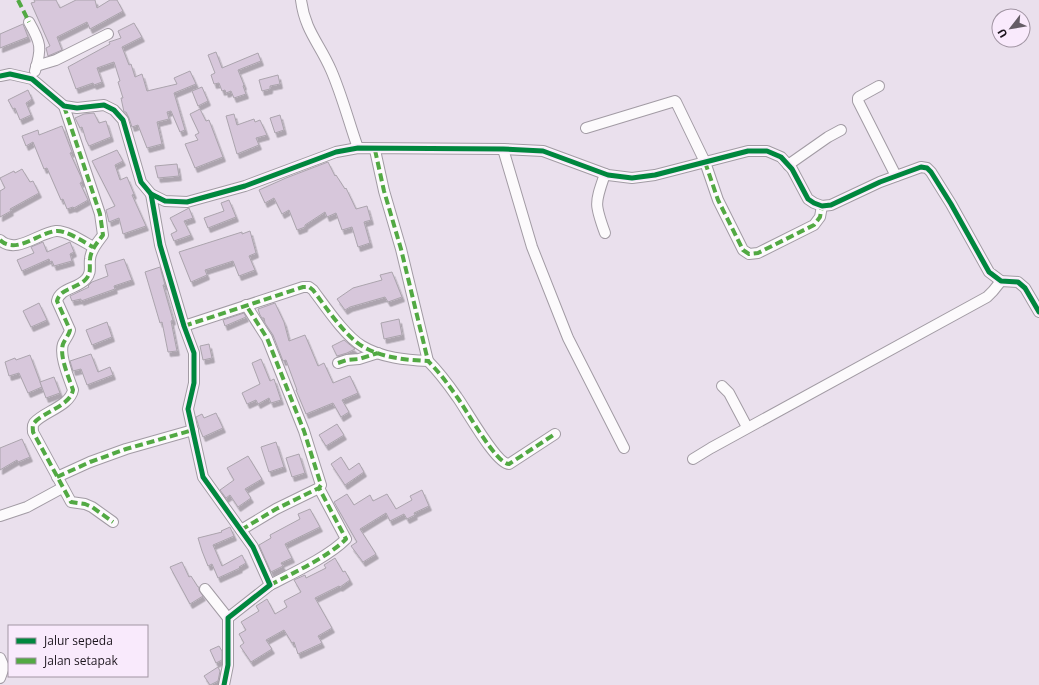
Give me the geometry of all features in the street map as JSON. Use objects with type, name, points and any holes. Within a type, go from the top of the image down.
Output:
[{"type":"street","points":[[301,0],[302,9],[308,28],[331,69],[358,148]]},
{"type":"street","points":[[29,22],[38,37],[40,50],[32,79]]},
{"type":"street","points":[[36,66],[56,60],[108,34]]},
{"type":"street","points":[[0,76],[10,74],[32,79],[64,106],[77,108],[104,105],[114,110],[124,120],[141,182],[151,194],[165,201],[187,202],[245,186],[336,152],[358,148],[375,150],[503,149],[543,152],[605,174],[632,178],[655,175],[748,151],[767,151],[781,157],[792,168],[808,199],[822,206],[831,205],[920,167],[926,168],[931,172],[951,204],[989,272],[1001,281],[1018,282],[1025,288],[1039,312]]},
{"type":"street","points":[[879,86],[859,96],[858,101],[896,176]]},
{"type":"street","points":[[586,128],[675,101],[705,162],[718,200],[743,250],[749,254],[758,253],[814,225],[820,217],[822,206]]},
{"type":"street","points":[[64,106],[102,224],[103,235],[93,246],[90,259],[90,274],[85,281],[75,288],[62,292],[58,296],[57,301],[70,330],[63,344],[62,350],[64,362],[73,390],[72,395],[37,420],[33,424],[32,428],[62,488],[71,502],[85,504],[92,507],[113,522]]},
{"type":"street","points":[[788,165],[828,137],[841,130]]},
{"type":"street","points":[[503,149],[532,247],[568,338],[624,448]]},
{"type":"street","points":[[375,150],[428,361],[458,398],[488,445],[501,461],[506,464],[509,464],[555,434]]},
{"type":"street","points":[[605,174],[597,198],[596,206],[605,233]]},
{"type":"street","points":[[151,194],[160,245],[184,326],[194,353],[194,383],[188,409],[203,477],[253,547],[270,585]]},
{"type":"street","points":[[0,240],[4,244],[14,246],[56,232],[64,233],[93,246]]},
{"type":"street","points":[[693,459],[747,427],[987,297],[993,292],[1001,281]]},
{"type":"street","points":[[184,326],[246,305],[308,287],[313,290],[343,329],[361,346],[398,359],[428,361]]},
{"type":"street","points":[[228,618],[270,585],[304,567],[338,546],[346,539],[319,488],[321,485],[298,416],[267,338],[246,305]]},
{"type":"street","points":[[338,363],[347,360],[359,359],[378,353]]},
{"type":"street","points":[[722,386],[729,393],[747,427]]},
{"type":"street","points":[[57,477],[90,462],[126,449],[193,430]]},
{"type":"street","points":[[0,516],[27,506],[62,488]]},
{"type":"street","points":[[241,530],[319,488]]},
{"type":"street","points":[[205,589],[228,618],[228,665],[224,685]]},
{"type":"street","points":[[0,658],[4,667],[0,678]]},
{"type":"building","points":[[34,0],[56,0],[60,8],[76,0],[95,0],[97,8],[110,0],[117,0],[123,11],[90,29],[87,22],[57,37],[62,50],[48,56],[46,48],[50,46],[31,3],[35,2]]},
{"type":"building","points":[[134,23],[142,37],[122,47],[129,65],[131,64],[135,77],[142,74],[147,91],[177,84],[174,78],[190,71],[196,84],[174,93],[185,130],[180,132],[171,111],[167,112],[169,119],[157,122],[162,144],[147,148],[138,125],[132,127],[126,112],[124,112],[121,98],[123,98],[118,82],[120,81],[114,62],[97,68],[102,82],[94,85],[93,83],[76,89],[68,67],[110,44],[109,42],[121,38],[118,31]]},
{"type":"building","points":[[23,24],[28,37],[0,48],[0,34]]},
{"type":"building","points":[[216,52],[222,68],[258,53],[261,61],[238,70],[246,94],[234,98],[231,91],[226,93],[225,90],[222,91],[219,83],[214,84],[211,75],[215,73],[208,55]]},
{"type":"building","points":[[278,75],[280,84],[270,86],[270,89],[262,91],[259,80]]},
{"type":"building","points":[[202,87],[208,101],[198,106],[192,91]]},
{"type":"building","points":[[28,90],[32,99],[26,103],[31,115],[20,120],[15,108],[13,109],[8,100]]},
{"type":"building","points":[[200,109],[206,121],[209,120],[223,157],[195,168],[185,144],[198,140],[195,135],[199,133],[190,114]]},
{"type":"building","points":[[94,113],[99,123],[106,121],[111,137],[89,146],[82,127],[80,128],[75,118],[84,114]]},
{"type":"building","points":[[234,114],[237,125],[254,119],[255,122],[260,120],[267,135],[256,138],[259,145],[237,154],[226,116]]},
{"type":"building","points":[[280,115],[284,130],[275,133],[270,118]]},
{"type":"building","points":[[62,126],[72,152],[70,153],[82,179],[82,182],[80,183],[88,200],[74,208],[67,209],[63,199],[61,200],[47,168],[44,169],[33,142],[26,146],[22,136],[38,130],[39,135]]},
{"type":"building","points":[[117,150],[123,161],[115,165],[120,180],[127,177],[134,194],[132,195],[146,226],[123,234],[119,218],[109,222],[106,210],[115,206],[92,161]]},
{"type":"building","points":[[328,162],[335,176],[336,175],[345,189],[346,188],[356,209],[367,206],[371,220],[364,222],[370,243],[358,247],[352,227],[342,230],[336,213],[327,217],[325,212],[305,225],[305,227],[297,230],[289,210],[282,214],[274,198],[265,203],[259,190]]},
{"type":"building","points":[[177,164],[179,176],[158,178],[155,166]]},
{"type":"building","points":[[22,169],[30,182],[33,181],[39,193],[10,209],[11,211],[0,217],[0,191],[5,188],[0,178]]},
{"type":"building","points":[[229,200],[236,217],[208,228],[204,218],[224,211],[221,203]]},
{"type":"building","points":[[189,208],[193,218],[184,221],[191,235],[174,241],[171,234],[177,231],[170,218]]},
{"type":"building","points":[[250,231],[256,253],[249,256],[255,270],[239,276],[233,261],[205,270],[207,275],[191,282],[179,252],[242,232],[242,234]]},
{"type":"building","points":[[43,242],[47,252],[70,242],[74,252],[70,254],[72,261],[54,266],[52,261],[50,262],[49,259],[22,271],[17,260],[34,253],[31,247]]},
{"type":"building","points":[[124,259],[132,280],[114,286],[115,289],[81,301],[81,299],[72,301],[70,296],[89,287],[88,286],[92,282],[108,276],[105,265]]},
{"type":"building","points":[[160,267],[165,285],[163,285],[173,320],[171,321],[177,351],[168,352],[162,322],[160,323],[145,272]]},
{"type":"building","points":[[392,272],[402,297],[388,302],[385,297],[350,307],[345,310],[337,299],[353,288],[382,280],[380,275]]},
{"type":"building","points":[[39,303],[47,320],[31,327],[23,311]]},
{"type":"building","points":[[275,303],[284,322],[289,341],[305,335],[318,366],[324,363],[333,383],[350,376],[358,393],[342,400],[349,412],[341,417],[333,403],[306,414],[286,360],[283,361],[273,335],[265,323],[264,318],[260,315],[258,309]]},
{"type":"building","points":[[244,313],[246,317],[225,326],[223,320]]},
{"type":"building","points":[[399,319],[402,335],[384,339],[381,323]]},
{"type":"building","points":[[107,322],[112,337],[92,345],[86,330]]},
{"type":"building","points":[[344,340],[355,349],[337,356],[332,346]]},
{"type":"building","points":[[209,344],[212,358],[203,360],[200,346]]},
{"type":"building","points":[[91,354],[98,372],[110,367],[113,375],[87,385],[81,369],[73,371],[70,361]]},
{"type":"building","points":[[30,355],[42,387],[28,393],[19,373],[9,376],[5,362]]},
{"type":"building","points":[[261,359],[270,381],[274,379],[281,400],[271,403],[269,398],[258,404],[256,400],[247,404],[242,393],[260,384],[252,363]]},
{"type":"building","points":[[54,377],[60,393],[46,398],[40,382]]},
{"type":"building","points":[[216,413],[223,428],[203,437],[196,417],[202,414],[204,418]]},
{"type":"building","points":[[337,424],[344,435],[326,446],[319,435]]},
{"type":"building","points":[[22,439],[30,457],[18,462],[17,460],[0,470],[0,448]]},
{"type":"building","points":[[276,442],[284,467],[269,472],[261,447]]},
{"type":"building","points":[[299,454],[305,473],[292,477],[286,458]]},
{"type":"building","points":[[248,456],[262,479],[245,489],[251,498],[238,507],[230,495],[226,498],[220,490],[234,480],[227,468]]},
{"type":"building","points":[[341,457],[349,470],[359,463],[364,472],[345,485],[331,464]]},
{"type":"building","points":[[422,490],[429,506],[414,513],[415,515],[407,519],[404,514],[390,521],[386,513],[360,529],[376,554],[363,562],[351,546],[357,542],[334,502],[347,494],[354,505],[370,495],[373,501],[387,494],[396,509],[412,500],[410,496]]},
{"type":"building","points":[[310,509],[320,527],[285,544],[292,558],[281,563],[283,566],[271,572],[259,545],[271,538],[270,535],[300,519],[298,514]]},
{"type":"building","points":[[230,527],[234,536],[213,545],[222,566],[242,555],[246,563],[239,567],[240,568],[218,578],[212,564],[208,566],[198,538],[222,532],[221,531]]},
{"type":"building","points":[[335,558],[343,572],[345,571],[350,580],[340,587],[339,586],[315,598],[332,628],[318,636],[322,643],[298,654],[294,642],[292,643],[284,630],[266,640],[272,649],[251,662],[240,646],[244,643],[239,634],[246,630],[241,622],[259,611],[256,606],[267,599],[275,614],[287,607],[284,601],[301,592],[294,580],[305,575],[306,578],[326,568],[324,565]]},
{"type":"building","points":[[182,562],[189,577],[191,576],[199,587],[199,590],[203,596],[190,604],[170,567]]},
{"type":"building","points":[[219,646],[222,651],[222,660],[216,663],[210,650]]},
{"type":"building","points":[[218,667],[220,671],[218,681],[210,685],[204,676]]},
{"type":"marked path","points":[[18,0],[29,22]]},
{"type":"marked path","points":[[64,106],[100,214],[103,235],[92,252],[90,259],[90,272],[86,279],[62,293],[57,301],[70,330],[63,344],[62,355],[73,390],[71,396],[62,405],[38,419],[34,423],[33,432],[71,502],[85,504],[92,507],[113,522]]},
{"type":"marked path","points":[[375,150],[384,191],[401,249],[428,361]]},
{"type":"marked path","points":[[705,162],[718,200],[743,250],[749,254],[758,253],[814,225],[820,217],[822,206]]},
{"type":"marked path","points":[[0,240],[6,244],[20,244],[49,233],[60,231],[65,232],[93,247]]},
{"type":"marked path","points":[[184,326],[303,287],[309,287],[313,290],[342,328],[362,346],[386,356],[428,361],[450,387],[489,446],[503,462],[509,464],[555,434]]},
{"type":"marked path","points":[[241,530],[276,509],[319,488],[321,485],[304,431],[267,338],[246,305]]},
{"type":"marked path","points":[[338,363],[347,360],[359,359],[378,353]]},
{"type":"marked path","points":[[57,477],[90,462],[126,449],[193,430]]},
{"type":"marked path","points":[[270,585],[330,552],[346,539],[319,488]]},
{"type":"cycle path","points":[[0,76],[10,74],[32,79],[64,106],[77,108],[104,105],[114,110],[123,120],[141,182],[151,194],[165,201],[187,202],[245,186],[336,152],[358,148],[503,149],[543,151],[608,175],[632,178],[655,175],[748,151],[767,151],[781,157],[792,169],[808,199],[822,206],[831,205],[880,182],[921,167],[927,168],[951,204],[989,272],[1001,281],[1018,282],[1025,288],[1039,312]]},
{"type":"cycle path","points":[[151,194],[160,245],[184,326],[194,353],[194,383],[188,409],[203,477],[253,547],[270,585],[228,618],[228,665],[224,685]]}]
